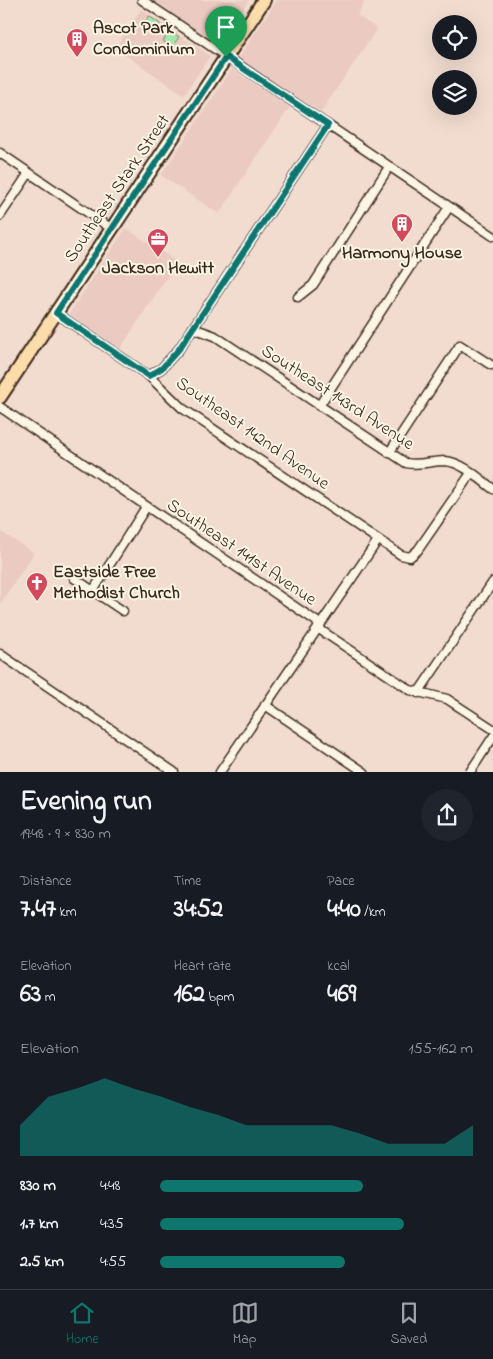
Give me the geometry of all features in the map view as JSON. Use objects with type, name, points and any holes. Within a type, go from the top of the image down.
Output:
[{"type":"main road","name":"Southeast Stark Street","points":[[0,397],[264,0]]},
{"type":"street","points":[[142,0],[493,236]]},
{"type":"street","points":[[149,376],[162,368],[171,359],[328,125]]},
{"type":"street","points":[[0,153],[112,229]]},
{"type":"street","points":[[298,297],[313,284],[389,167]]},
{"type":"street","points":[[0,216],[29,173]]},
{"type":"street","points":[[319,406],[449,206]]},
{"type":"street","name":"Southeast 142nd Avenue","points":[[56,313],[149,376],[182,408],[401,555],[410,557],[418,550],[471,473]]},
{"type":"street","name":"Southeast 143rd Avenue","points":[[193,328],[215,336],[406,463],[415,465],[453,462],[493,489]]},
{"type":"street","points":[[389,453],[460,344],[491,365]]},
{"type":"street","name":"Southeast 141st Avenue","points":[[0,407],[309,616],[316,621],[322,631],[410,690],[446,699],[493,729]]},
{"type":"street","points":[[93,591],[146,507]]},
{"type":"street","points":[[220,772],[378,540]]},
{"type":"street","points":[[74,578],[123,611]]},
{"type":"street","points":[[418,693],[493,582]]},
{"type":"street","points":[[0,654],[174,772]]},
{"type":"street","points":[[265,705],[364,772]]},
{"type":"street","points":[[470,772],[493,737]]},
{"type":"shaded area","points":[[153,0],[249,0],[219,46]]},
{"type":"shaded area","points":[[277,0],[366,0],[357,15],[377,29],[321,112],[238,59]]},
{"type":"shaded area","points":[[141,9],[210,56],[184,95],[115,48]]},
{"type":"shaded area","points":[[232,69],[290,107],[219,214],[161,175]]},
{"type":"shaded area","points":[[126,228],[177,262],[120,349],[69,314]]},
{"type":"shaded area","points":[[0,531],[34,553],[0,604]]},
{"type":"green space","points":[[149,16],[160,24],[153,33],[143,26]]},
{"type":"green space","points":[[170,31],[179,37],[172,47],[163,41]]},
{"type":"place","name":"Ascot Park Condominium","points":[[77,58]]},
{"type":"place","name":"Harmony House","points":[[402,243]]},
{"type":"place","name":"Jackson Hewitt","points":[[158,258]]},
{"type":"place","name":"Eastside Free Methodist Church","points":[[37,602]]},
{"type":"route","points":[[226,57],[328,125],[179,349],[162,368],[149,376],[56,313],[226,57]]}]
